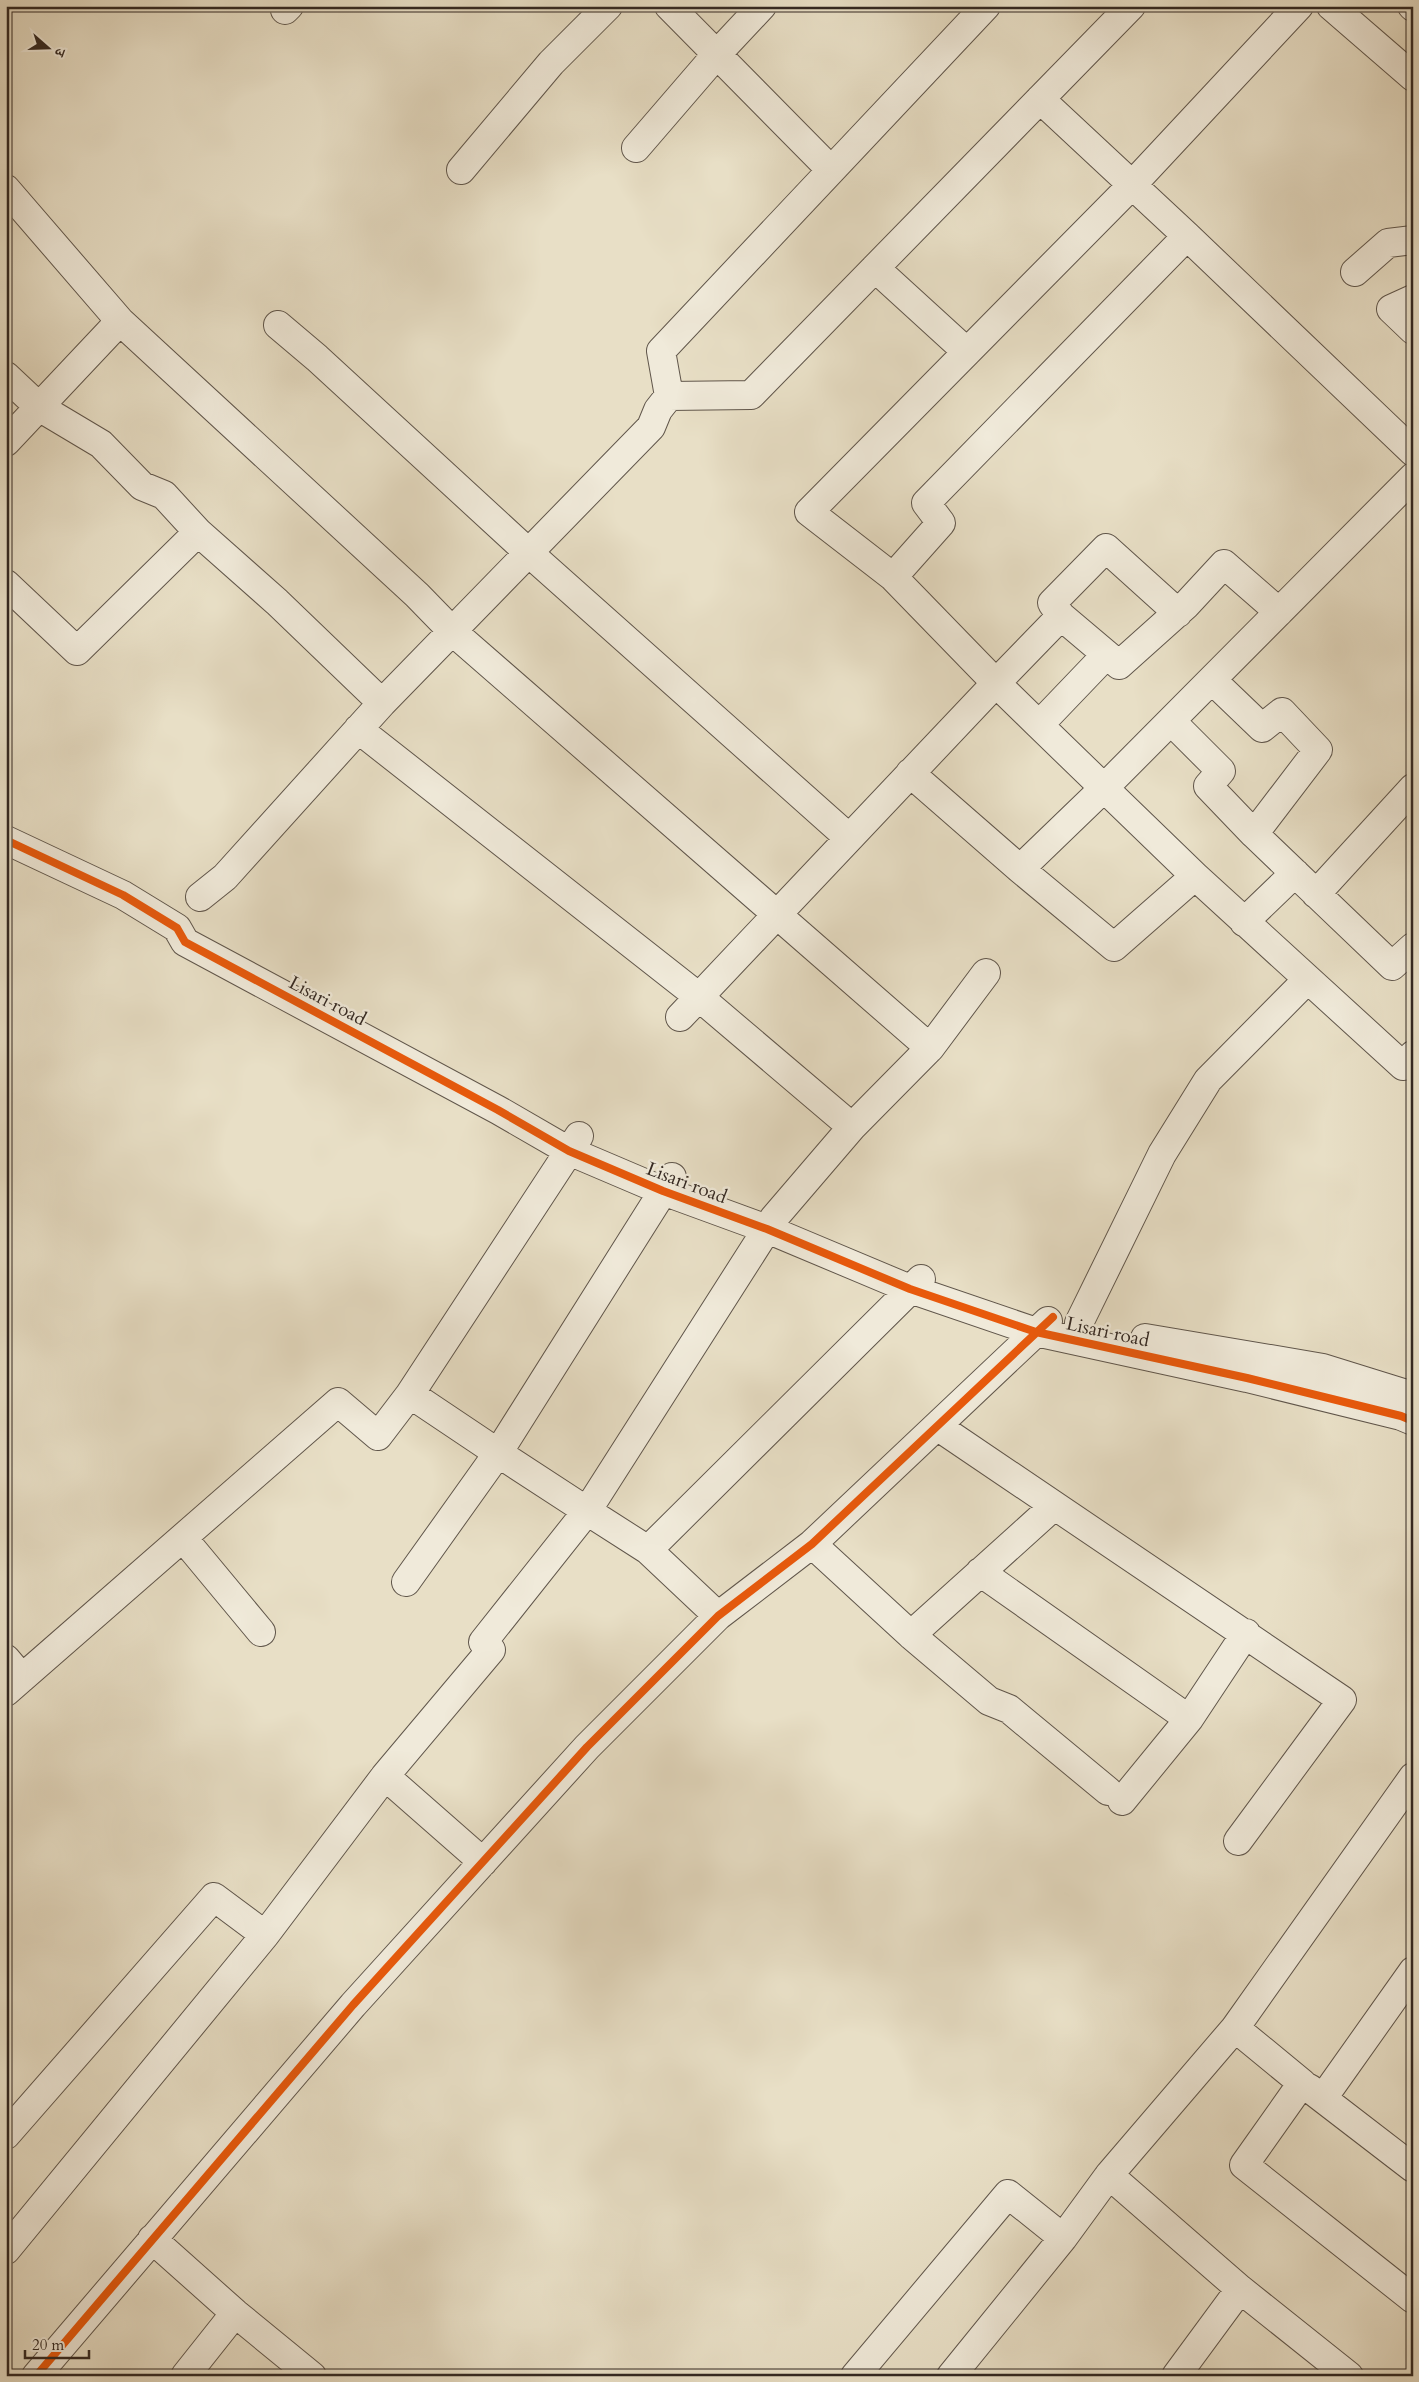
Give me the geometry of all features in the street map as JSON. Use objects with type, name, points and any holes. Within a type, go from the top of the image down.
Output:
[{"type":"street","points":[[461,170],[551,63],[608,6]]},
{"type":"street","points":[[669,6],[832,170]]},
{"type":"street","points":[[636,148],[717,54],[762,6]]},
{"type":"street","points":[[177,928],[200,897],[226,877],[270,815],[376,698],[627,439],[651,427],[663,403],[661,352],[986,6]]},
{"type":"street","points":[[663,403],[751,394],[1131,6]]},
{"type":"street","points":[[1299,6],[1132,185],[809,512],[893,577],[996,683],[1195,876],[1307,980],[1409,1065]]},
{"type":"street","points":[[1331,6],[1413,77]]},
{"type":"street","points":[[1040,99],[1187,236],[1413,452]]},
{"type":"street","points":[[6,189],[120,321],[417,595],[447,626],[930,1048]]},
{"type":"street","points":[[893,577],[941,524],[926,503],[1187,236]]},
{"type":"street","points":[[1355,272],[1388,243],[1413,240]]},
{"type":"street","points":[[875,268],[967,352]]},
{"type":"street","points":[[1413,299],[1390,309],[1413,330]]},
{"type":"street","points":[[6,442],[120,321]]},
{"type":"street","points":[[278,325],[317,358],[523,547],[849,838]]},
{"type":"street","points":[[6,376],[39,407],[101,444],[142,486],[164,495],[198,532],[277,602],[376,698]]},
{"type":"street","points":[[1020,869],[1104,788],[1413,477]]},
{"type":"street","points":[[6,584],[77,651],[198,532]]},
{"type":"street","points":[[1178,612],[1106,548],[1052,604],[1061,616],[1119,666],[1178,612],[1224,564],[1279,612]]},
{"type":"street","points":[[680,1017],[1061,616]]},
{"type":"street","points":[[1039,725],[1106,655]]},
{"type":"street","points":[[1212,680],[1262,728],[1282,712],[1318,750],[1254,834]]},
{"type":"street","points":[[270,815],[358,729],[376,698]]},
{"type":"street","points":[[1171,721],[1221,771],[1208,786],[1254,834],[1392,966],[1413,947]]},
{"type":"street","points":[[358,729],[699,997],[852,1127]]},
{"type":"street","points":[[910,774],[1114,947],[1195,876]]},
{"type":"street","points":[[1316,894],[1413,788]]},
{"type":"street","name":"Lisari road","points":[[6,840],[123,894],[177,928],[185,942],[498,1110],[668,1184],[916,1284],[1044,1325],[1401,1416],[1413,1421]]},
{"type":"street","points":[[1244,922],[1295,873]]},
{"type":"street","points":[[6,2250],[265,1936],[385,1776],[491,1650],[483,1642],[587,1511],[770,1224],[852,1127],[930,1048],[986,973]]},
{"type":"street","points":[[1079,1324],[1162,1154],[1208,1080],[1307,980]]},
{"type":"street","points":[[12,1677],[183,1538],[338,1402],[378,1436],[410,1394],[574,1143]]},
{"type":"street","points":[[406,1582],[498,1453],[668,1184]]},
{"type":"street","points":[[648,1550],[916,1284]]},
{"type":"street","name":"Lisari road","points":[[1044,1325],[1079,1324],[1117,1333],[1323,1368],[1413,1396]]},
{"type":"street","points":[[36,2376],[353,2005],[587,1747],[718,1616],[812,1544],[1044,1325]]},
{"type":"street","points":[[410,1394],[648,1550],[718,1616]]},
{"type":"street","points":[[937,1426],[1246,1633],[1342,1700],[1238,1841]]},
{"type":"street","points":[[911,1635],[1054,1506]]},
{"type":"street","points":[[183,1538],[261,1632]]},
{"type":"street","points":[[812,1544],[911,1635],[989,1701],[1009,1710],[1115,1796],[1189,1718],[1246,1633]]},
{"type":"street","points":[[980,1572],[1189,1718]]},
{"type":"street","points":[[385,1776],[483,1862]]},
{"type":"street","points":[[950,2376],[1063,2238],[1109,2175],[1235,2028],[1413,1777]]},
{"type":"street","points":[[6,2135],[214,1896],[265,1936]]},
{"type":"street","points":[[1413,1971],[1312,2090],[1244,2165],[1413,2299]]},
{"type":"street","points":[[1235,2028],[1413,2168]]},
{"type":"street","points":[[1109,2175],[1240,2289],[1349,2376]]},
{"type":"street","points":[[855,2376],[1008,2194],[1063,2238]]},
{"type":"street","points":[[152,2239],[234,2313],[312,2376]]},
{"type":"street","points":[[1181,2374],[1240,2289]]},
{"type":"street","points":[[184,2376],[234,2313]]},
{"type":"cycle path","points":[[6,840],[123,895],[177,928],[185,942],[498,1110],[569,1151],[663,1191],[767,1229],[910,1289],[1036,1332],[1247,1378],[1401,1416],[1413,1421]]},
{"type":"cycle path","points":[[36,2376],[353,2005],[587,1747],[718,1616],[812,1544],[1053,1317]]}]
